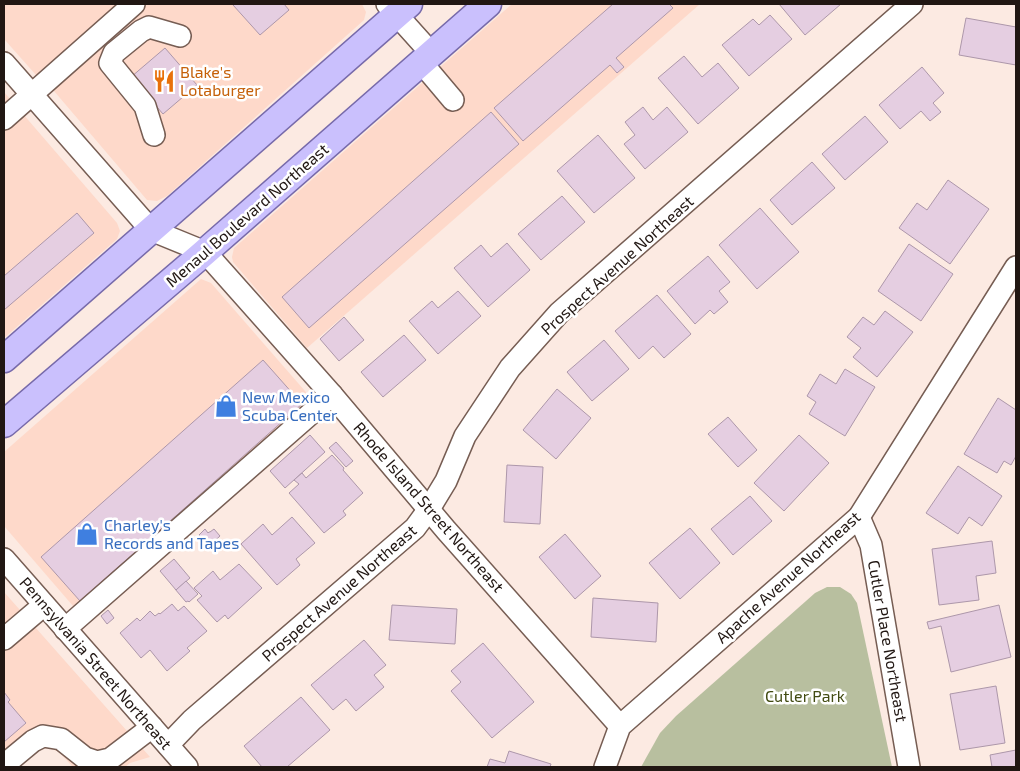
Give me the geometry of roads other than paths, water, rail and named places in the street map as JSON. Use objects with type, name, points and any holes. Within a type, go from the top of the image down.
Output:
[{"type":"main road","name":"Menaul Boulevard Northeast","points":[[4,424],[205,252],[488,4]]},
{"type":"main road","points":[[4,360],[151,230],[397,7]]},
{"type":"street","points":[[4,119],[134,4]]},
{"type":"street","name":"Prospect Avenue Northeast","points":[[168,745],[192,720],[415,528],[446,481],[465,436],[510,368],[560,313],[912,4]]},
{"type":"street","points":[[397,7],[453,100]]},
{"type":"street","points":[[154,135],[145,106],[110,63],[114,53],[140,31],[149,27],[180,36]]},
{"type":"street","name":"Rhode Island Street Northeast","points":[[4,63],[151,230],[205,252],[620,726]]},
{"type":"street","name":"Apache Avenue Northeast","points":[[606,767],[620,726],[858,517],[1016,267]]},
{"type":"street","points":[[65,629],[332,395]]},
{"type":"street","name":"Cutler Place Northeast","points":[[858,517],[871,545],[909,767]]},
{"type":"street","name":"Pennsylvania Street Northeast","points":[[4,559],[187,767]]},
{"type":"street","points":[[4,640],[44,605]]},
{"type":"street","points":[[4,765],[33,741],[44,736],[60,739],[85,758],[97,762],[110,759],[152,727]]},
{"type":"place","name":"Blake's Lotaburger","points":[[164,81]]},
{"type":"place","name":"New Mexico Scuba Center","points":[[226,406]]},
{"type":"place","name":"Charley's Records and Tapes","points":[[87,534]]},
{"type":"park label","name":"Cutler Park","points":[[805,696]]}]
